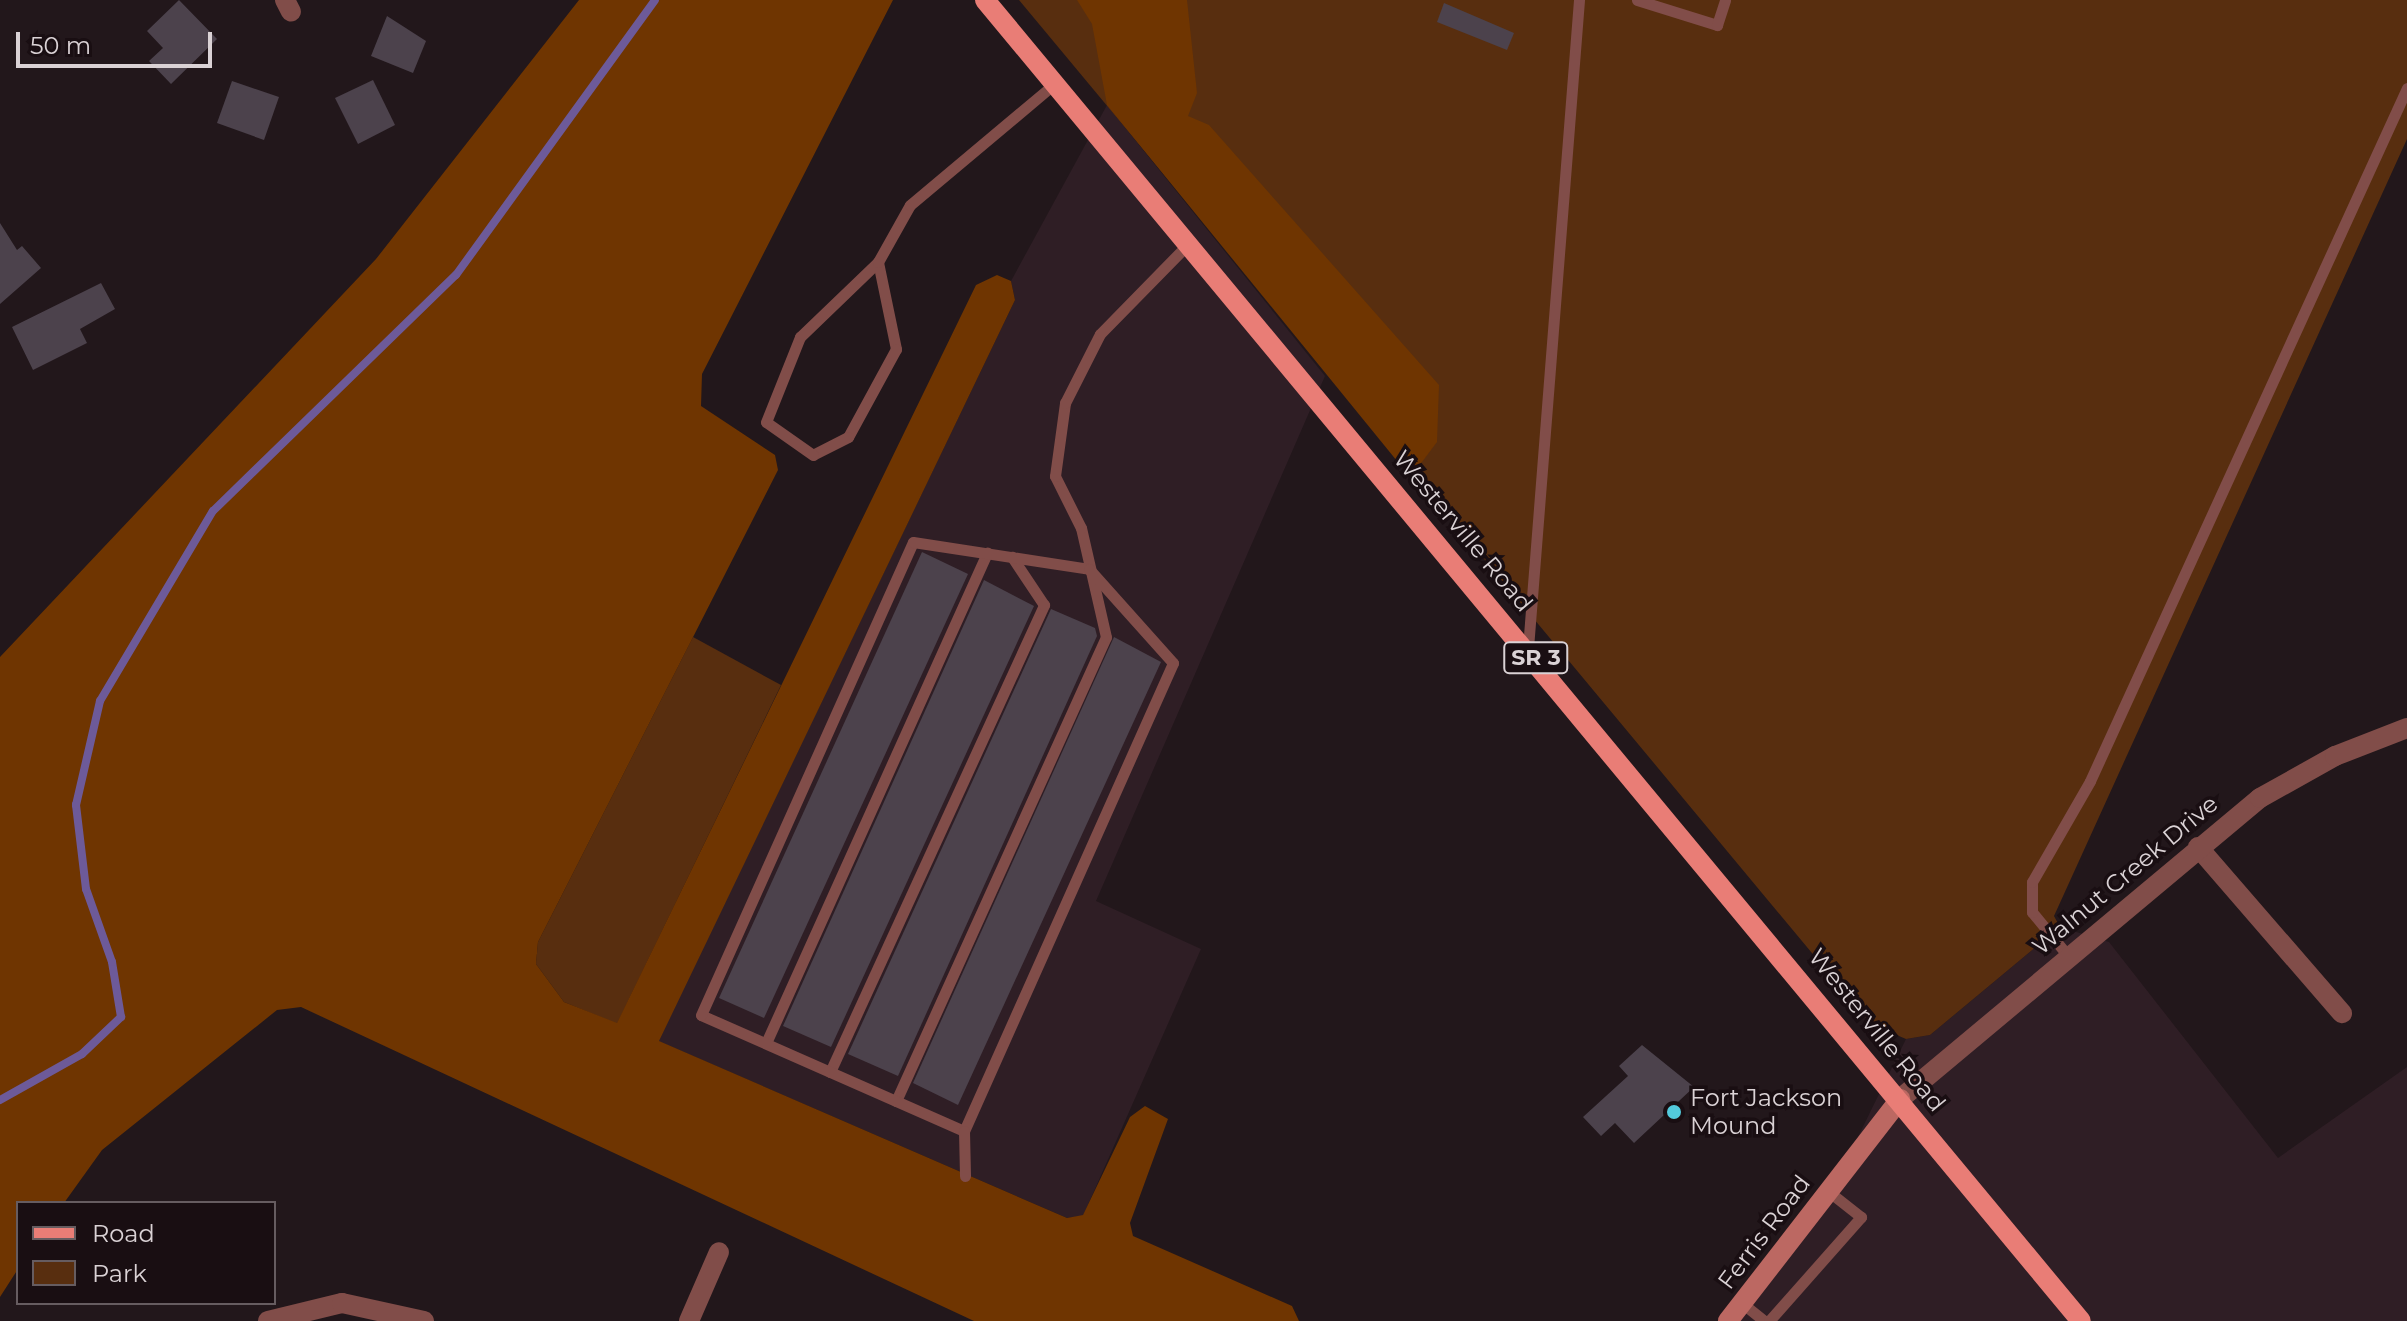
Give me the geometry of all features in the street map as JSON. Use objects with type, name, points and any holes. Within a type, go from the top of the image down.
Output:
[{"type":"main road","name":"Westerville Road","points":[[985,0],[1528,648],[2081,1321]]},
{"type":"main road","name":"Ferris Road","points":[[1728,1321],[1900,1099]]},
{"type":"street","name":"Walnut Creek Drive","points":[[1900,1099],[2260,798],[2335,756],[2407,728]]},
{"type":"street","points":[[2198,847],[2342,1013]]},
{"type":"street","points":[[689,1321],[719,1252]]},
{"type":"street","points":[[268,1321],[342,1303],[424,1321]]},
{"type":"lane","points":[[1528,648],[1579,0]]},
{"type":"lane","points":[[1637,0],[1717,25],[1725,0]]},
{"type":"lane","points":[[878,262],[896,349],[848,437],[813,455],[766,422],[800,337],[878,262],[910,205],[1054,84]]},
{"type":"lane","points":[[2069,957],[2032,912],[2032,882],[2090,781],[2407,88]]},
{"type":"lane","points":[[896,1101],[1106,637],[1081,528],[1055,476],[1065,403],[1100,334],[1189,243]]},
{"type":"lane","points":[[964,1131],[701,1015],[913,542],[1089,569],[1173,663],[964,1131],[965,1176]]},
{"type":"lane","points":[[766,1043],[987,553]]},
{"type":"lane","points":[[830,1072],[1044,605],[1012,557]]},
{"type":"lane","points":[[1742,1303],[1766,1321],[1861,1217],[1828,1191]]},
{"type":"shaded area","points":[[579,0],[893,0],[702,374],[701,406],[775,455],[778,470],[538,942],[536,964],[564,1002],[617,1023],[976,285],[997,275],[1011,281],[1015,300],[659,1041],[1067,1218],[1083,1215],[1130,1117],[1145,1106],[1168,1119],[1130,1223],[1133,1236],[1292,1306],[1299,1321],[974,1321],[301,1007],[277,1010],[102,1150],[65,1201],[16,1201],[16,1272],[0,1297],[0,657],[376,259]]},
{"type":"shaded area","points":[[1077,0],[1187,0],[1197,93],[1188,116],[1209,125],[1439,385],[1437,442],[1419,466],[1397,461],[1107,105],[1092,24]]},
{"type":"shaded area","points":[[1107,105],[1325,376],[1096,901],[1201,949],[1083,1216],[1067,1218],[658,1041],[1015,300],[1011,281]]},
{"type":"shaded area","points":[[2060,927],[2109,942],[2278,1158],[2407,1067],[2407,1321],[1722,1321],[1854,1145],[1906,1039],[1930,1035]]},
{"type":"green space","points":[[1019,0],[2407,0],[2407,139],[2054,916],[2060,927],[1930,1035],[1906,1039],[1871,1024]]},
{"type":"green space","points":[[693,637],[781,685],[617,1024],[564,1002],[536,964],[538,942]]},
{"type":"building","points":[[179,0],[217,39],[171,84],[149,61],[163,48],[147,31]]},
{"type":"building","points":[[1444,3],[1514,33],[1507,50],[1437,22]]},
{"type":"building","points":[[387,16],[426,41],[413,73],[371,56]]},
{"type":"building","points":[[373,80],[395,125],[358,144],[335,98]]},
{"type":"building","points":[[232,81],[279,97],[264,140],[217,123]]},
{"type":"building","points":[[0,223],[17,250],[22,246],[41,268],[0,304]]},
{"type":"building","points":[[101,283],[115,309],[80,329],[87,343],[33,370],[12,327]]},
{"type":"building","points":[[922,552],[968,574],[764,1018],[719,998]]},
{"type":"building","points":[[984,580],[1034,606],[831,1047],[783,1026]]},
{"type":"building","points":[[1051,609],[1095,628],[1097,636],[898,1076],[848,1054]]},
{"type":"building","points":[[1114,637],[1161,662],[958,1105],[913,1083]]},
{"type":"building","points":[[1642,1045],[1694,1087],[1634,1143],[1615,1123],[1601,1136],[1583,1117],[1628,1076],[1619,1066]]},
{"type":"waterway","points":[[0,1100],[82,1054],[121,1017],[112,962],[86,889],[76,805],[100,701],[213,511],[456,275],[655,0]]},
{"type":"place","name":"Fort Jackson Mound","points":[[1674,1112]]}]
